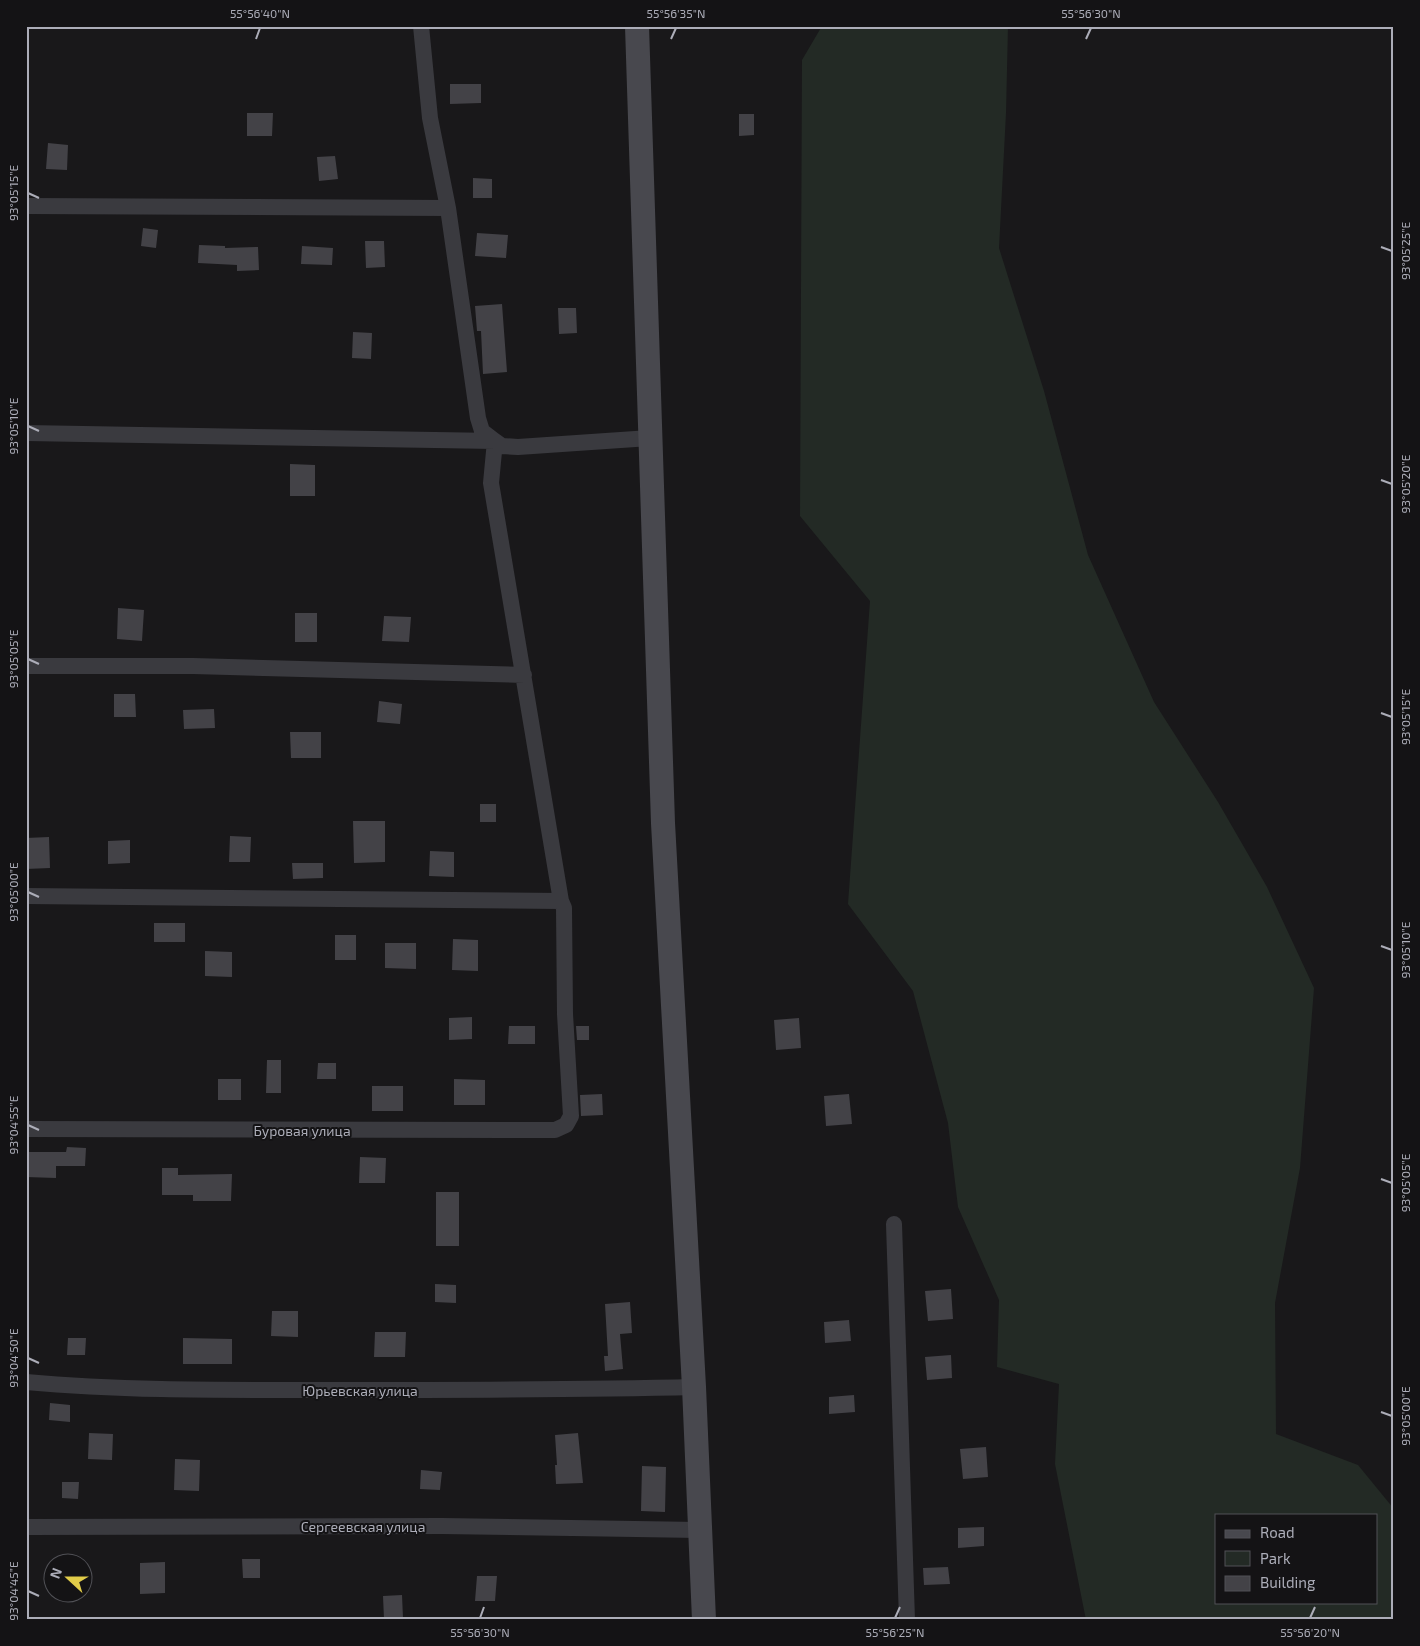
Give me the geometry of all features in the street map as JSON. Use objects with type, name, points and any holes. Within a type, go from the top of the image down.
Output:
[{"type":"main road","points":[[637,26],[664,823],[694,1387],[704,1620]]},
{"type":"street","points":[[421,26],[430,118],[448,208],[478,418],[482,432],[502,446],[518,447],[650,438]]},
{"type":"street","points":[[26,206],[448,208]]},
{"type":"street","points":[[26,433],[495,441]]},
{"type":"street","points":[[26,896],[561,901],[491,483],[495,441]]},
{"type":"street","points":[[26,666],[193,666],[524,676]]},
{"type":"street","name":"Буровая улица","points":[[26,1129],[556,1130],[566,1125],[571,1116],[565,1014],[564,908],[561,901]]},
{"type":"street","points":[[894,1224],[907,1620]]},
{"type":"street","name":"Юрьевская улица","points":[[26,1382],[84,1387],[298,1390],[580,1390],[694,1387]]},
{"type":"street","name":"Сергеевская улица","points":[[26,1527],[442,1526],[699,1530]]},
{"type":"green space","points":[[822,26],[1008,26],[1006,113],[999,248],[1044,391],[1088,555],[1154,702],[1218,802],[1267,887],[1314,988],[1300,1168],[1275,1303],[1276,1434],[1358,1465],[1394,1509],[1394,1620],[1086,1620],[1055,1464],[1059,1384],[997,1367],[999,1300],[958,1207],[948,1123],[913,991],[848,904],[870,601],[800,516],[802,60]]},
{"type":"building","points":[[450,84],[481,84],[481,103],[450,104]]},
{"type":"building","points":[[247,113],[273,113],[272,136],[247,136]]},
{"type":"building","points":[[739,114],[754,114],[754,135],[739,136]]},
{"type":"building","points":[[48,143],[68,145],[67,170],[46,169]]},
{"type":"building","points":[[335,156],[338,179],[319,181],[317,157]]},
{"type":"building","points":[[473,178],[492,179],[492,198],[473,198]]},
{"type":"building","points":[[143,228],[158,230],[156,248],[141,246]]},
{"type":"building","points":[[477,233],[508,235],[506,258],[475,256]]},
{"type":"building","points":[[365,241],[384,241],[385,267],[366,268]]},
{"type":"building","points":[[199,245],[225,246],[225,248],[258,247],[259,270],[237,271],[237,265],[198,263]]},
{"type":"building","points":[[302,246],[333,248],[332,265],[301,264]]},
{"type":"building","points":[[502,304],[507,372],[483,374],[481,331],[477,331],[475,306]]},
{"type":"building","points":[[558,308],[576,308],[577,333],[559,334]]},
{"type":"building","points":[[353,332],[372,333],[371,359],[352,358]]},
{"type":"building","points":[[290,464],[315,465],[315,496],[290,496]]},
{"type":"building","points":[[118,608],[144,610],[142,641],[117,639]]},
{"type":"building","points":[[295,613],[317,613],[317,642],[295,642]]},
{"type":"building","points":[[384,616],[411,617],[409,642],[382,641]]},
{"type":"building","points":[[114,694],[135,694],[136,717],[114,717]]},
{"type":"building","points":[[379,701],[402,704],[400,724],[377,722]]},
{"type":"building","points":[[214,709],[215,728],[184,729],[183,710]]},
{"type":"building","points":[[290,732],[321,732],[321,758],[291,758]]},
{"type":"building","points":[[480,804],[496,804],[496,822],[480,822]]},
{"type":"building","points":[[353,821],[385,821],[385,862],[354,863]]},
{"type":"building","points":[[230,836],[251,837],[250,862],[229,862]]},
{"type":"building","points":[[49,837],[50,868],[26,869],[26,838]]},
{"type":"building","points":[[130,840],[130,863],[108,864],[108,841]]},
{"type":"building","points":[[430,851],[454,852],[454,877],[429,876]]},
{"type":"building","points":[[292,863],[323,863],[323,878],[293,879]]},
{"type":"building","points":[[154,923],[185,923],[185,942],[154,942]]},
{"type":"building","points":[[335,935],[356,935],[356,960],[335,960]]},
{"type":"building","points":[[453,939],[478,940],[478,971],[452,970]]},
{"type":"building","points":[[385,943],[416,943],[416,969],[385,968]]},
{"type":"building","points":[[205,951],[232,952],[232,977],[205,976]]},
{"type":"building","points":[[472,1017],[472,1039],[449,1040],[449,1018]]},
{"type":"building","points":[[799,1018],[801,1048],[776,1050],[774,1020]]},
{"type":"building","points":[[509,1026],[535,1026],[535,1044],[508,1044]]},
{"type":"building","points":[[576,1026],[589,1026],[589,1040],[577,1040]]},
{"type":"building","points":[[267,1060],[281,1060],[281,1093],[266,1093]]},
{"type":"building","points":[[318,1063],[336,1063],[336,1079],[317,1079]]},
{"type":"building","points":[[218,1079],[241,1079],[241,1100],[218,1100]]},
{"type":"building","points":[[454,1079],[485,1080],[485,1105],[454,1105]]},
{"type":"building","points":[[372,1086],[403,1086],[403,1111],[372,1111]]},
{"type":"building","points":[[602,1094],[603,1115],[581,1116],[580,1095]]},
{"type":"building","points":[[849,1094],[852,1124],[826,1126],[824,1096]]},
{"type":"building","points":[[67,1147],[86,1148],[85,1166],[56,1166],[56,1178],[26,1177],[26,1152],[66,1152]]},
{"type":"building","points":[[360,1157],[386,1158],[385,1183],[359,1183]]},
{"type":"building","points":[[162,1168],[178,1168],[178,1175],[232,1174],[231,1201],[193,1201],[193,1195],[162,1195]]},
{"type":"building","points":[[436,1192],[459,1192],[459,1246],[436,1246]]},
{"type":"building","points":[[435,1284],[456,1285],[456,1303],[435,1302]]},
{"type":"building","points":[[951,1289],[953,1319],[928,1321],[925,1291]]},
{"type":"building","points":[[630,1302],[632,1333],[620,1334],[623,1369],[605,1371],[604,1356],[608,1356],[605,1304]]},
{"type":"building","points":[[272,1311],[298,1311],[298,1337],[271,1336]]},
{"type":"building","points":[[849,1320],[851,1341],[825,1343],[824,1322]]},
{"type":"building","points":[[375,1332],[406,1332],[405,1357],[374,1357]]},
{"type":"building","points":[[68,1338],[86,1338],[85,1355],[67,1355]]},
{"type":"building","points":[[183,1338],[232,1339],[232,1364],[183,1364]]},
{"type":"building","points":[[951,1355],[952,1378],[927,1380],[925,1357]]},
{"type":"building","points":[[854,1395],[855,1412],[829,1414],[829,1397]]},
{"type":"building","points":[[50,1403],[70,1405],[70,1422],[49,1420]]},
{"type":"building","points":[[89,1433],[113,1434],[112,1460],[88,1459]]},
{"type":"building","points":[[578,1433],[583,1483],[556,1484],[555,1435]]},
{"type":"building","points":[[986,1447],[988,1477],[963,1479],[960,1449]]},
{"type":"building","points":[[175,1459],[200,1460],[199,1491],[174,1490]]},
{"type":"building","points":[[642,1466],[666,1467],[665,1512],[641,1511]]},
{"type":"building","points":[[421,1470],[442,1472],[440,1490],[420,1489]]},
{"type":"building","points":[[62,1482],[79,1482],[78,1499],[62,1498]]},
{"type":"building","points":[[984,1527],[984,1546],[958,1548],[958,1528]]},
{"type":"building","points":[[242,1559],[260,1559],[260,1578],[243,1578]]},
{"type":"building","points":[[165,1562],[165,1593],[140,1594],[140,1563]]},
{"type":"building","points":[[948,1567],[950,1584],[924,1585],[923,1568]]},
{"type":"building","points":[[477,1576],[497,1576],[495,1601],[475,1601]]},
{"type":"building","points":[[402,1595],[403,1618],[384,1619],[383,1596]]}]
